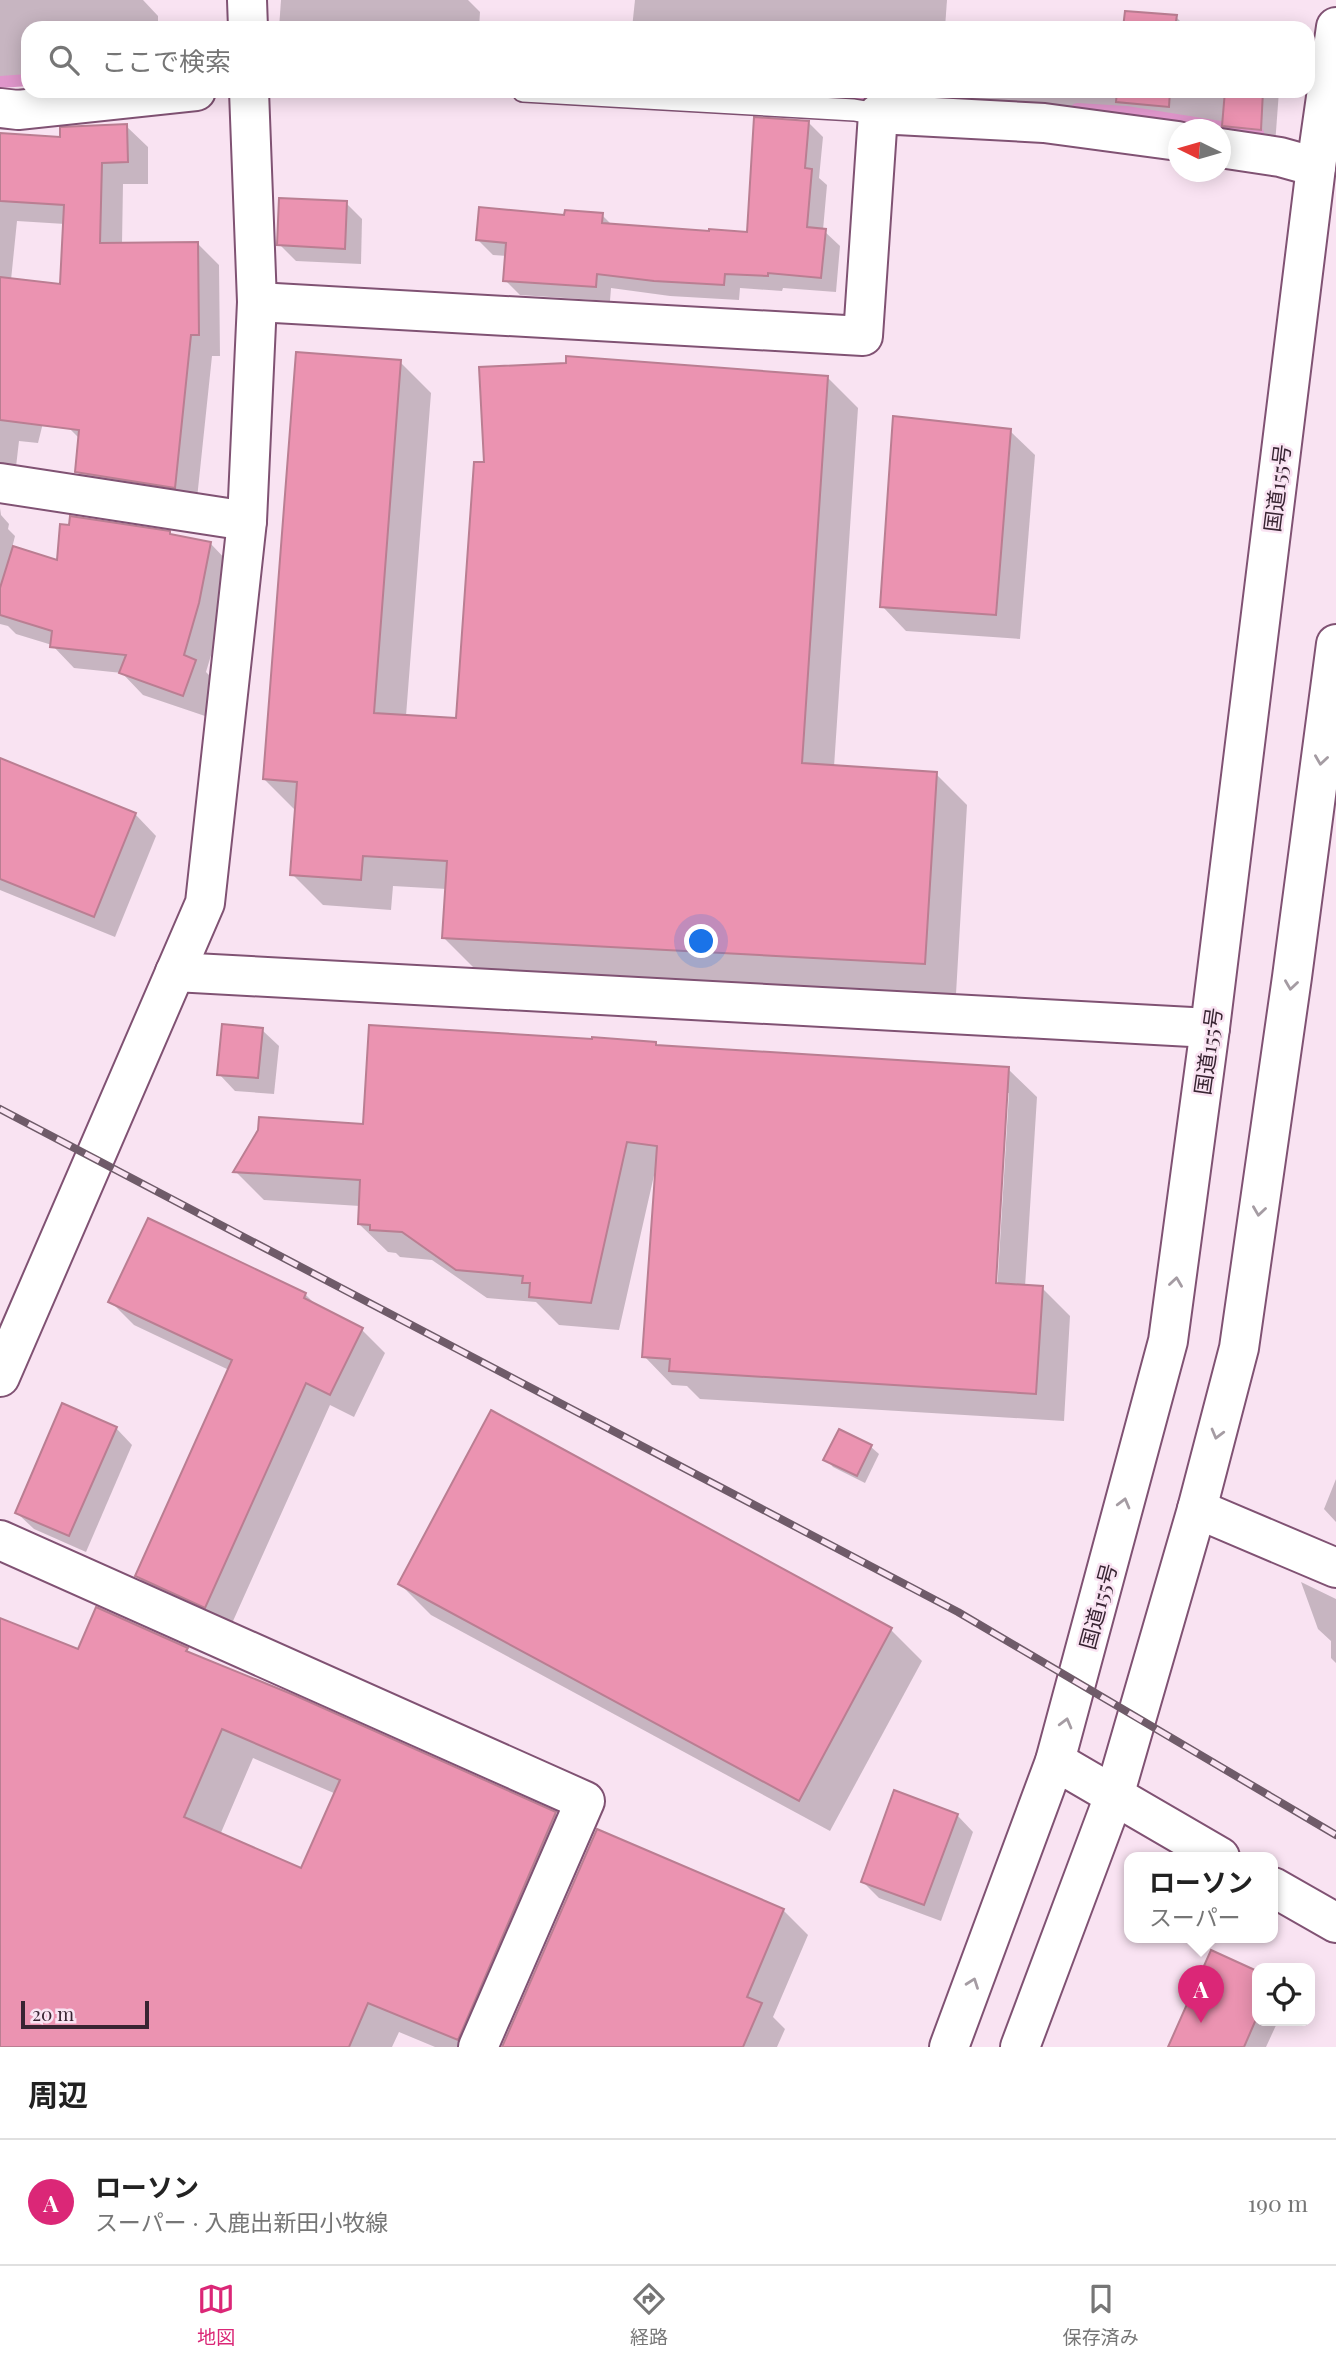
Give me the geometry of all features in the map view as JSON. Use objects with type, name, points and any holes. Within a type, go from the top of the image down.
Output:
[{"type":"main road","points":[[247,0],[248,21]]},
{"type":"main road","name":"国道155号","points":[[949,2047],[1055,1761],[1168,1341],[1336,27]]},
{"type":"main road","points":[[0,108],[18,110],[130,98]]},
{"type":"main road","points":[[0,1377],[205,903],[247,521],[257,302],[249,98]]},
{"type":"main road","points":[[257,302],[863,336],[878,114],[1044,123],[1168,140]]},
{"type":"main road","points":[[1231,150],[1316,167]]},
{"type":"main road","points":[[0,483],[247,521]]},
{"type":"main road","points":[[1020,2047],[1114,1796],[1197,1509],[1239,1348],[1336,644]]},
{"type":"main road","points":[[175,972],[1210,1028]]},
{"type":"main road","points":[[1197,1509],[1336,1568]]},
{"type":"main road","points":[[0,1541],[585,1801],[478,2047]]},
{"type":"main road","points":[[1055,1761],[1211,1852]]},
{"type":"main road","points":[[1278,1890],[1336,1923]]},
{"type":"lane","points":[[631,98],[878,114]]},
{"type":"building","points":[[1125,11],[1177,15],[1176,21],[1124,21]]},
{"type":"building","points":[[1116,98],[1170,98],[1169,107],[1116,102]]},
{"type":"building","points":[[1224,98],[1263,98],[1261,130],[1231,127],[1231,119],[1223,119]]},
{"type":"building","points":[[754,117],[809,121],[805,168],[812,169],[807,227],[826,229],[821,278],[768,273],[768,276],[725,274],[724,285],[597,274],[596,287],[503,281],[506,243],[476,240],[479,207],[564,215],[565,210],[603,213],[602,223],[747,232]]},
{"type":"building","points":[[127,124],[128,162],[102,163],[100,243],[198,242],[199,335],[191,335],[175,488],[75,472],[79,430],[0,420],[0,277],[60,284],[64,205],[0,201],[0,133],[60,137],[60,127]]},
{"type":"building","points":[[279,198],[347,201],[345,249],[277,245]]},
{"type":"building","points":[[296,352],[401,360],[374,713],[456,718],[474,462],[484,462],[479,367],[566,363],[566,356],[828,376],[802,763],[937,772],[925,964],[442,938],[447,861],[363,856],[361,880],[290,875],[297,782],[263,779]]},
{"type":"building","points":[[893,416],[1011,429],[996,615],[880,607]]},
{"type":"building","points":[[70,516],[170,531],[170,534],[211,542],[199,603],[184,655],[196,660],[183,696],[119,673],[126,655],[50,647],[52,631],[0,615],[0,588],[13,546],[57,560],[60,524],[69,525]]},
{"type":"building","points":[[0,758],[136,813],[94,917],[0,879]]},
{"type":"building","points":[[222,1024],[263,1028],[258,1078],[217,1075]]},
{"type":"building","points":[[369,1025],[592,1037],[656,1042],[656,1045],[1009,1067],[996,1283],[1043,1286],[1036,1394],[669,1371],[670,1359],[642,1357],[657,1146],[627,1142],[591,1303],[529,1297],[530,1283],[522,1283],[523,1276],[456,1270],[402,1232],[370,1230],[370,1225],[358,1224],[360,1180],[233,1172],[258,1130],[259,1117],[363,1124]]},
{"type":"building","points":[[148,1218],[306,1293],[304,1298],[363,1328],[330,1395],[306,1383],[205,1608],[135,1576],[232,1360],[108,1302]]},
{"type":"building","points":[[62,1403],[117,1427],[69,1536],[15,1513]]},
{"type":"building","points":[[491,1410],[892,1628],[799,1801],[398,1584]]},
{"type":"building","points":[[839,1429],[872,1445],[857,1476],[823,1460]]},
{"type":"building","points":[[96,1607],[188,1648],[186,1651],[294,1695],[556,1812],[458,2040],[368,2003],[349,2047],[0,2047],[0,1618],[78,1649]],"holes":[[[222,1729],[340,1780],[301,1868],[184,1817]]]},
{"type":"building","points":[[894,1790],[958,1814],[924,1905],[861,1882]]},
{"type":"building","points":[[597,1829],[784,1909],[747,1997],[762,2003],[743,2047],[502,2047]]},
{"type":"building","points":[[1211,1950],[1252,1969],[1253,2026],[1244,2047],[1168,2047]]},
{"type":"waterway","points":[[0,82],[21,80]]},
{"type":"waterway","points":[[1077,109],[1126,112],[1258,133]]},
{"type":"railway","points":[[0,1109],[958,1612],[1336,1835]]},
{"type":"place","name":"ローソン","points":[[1201,2023]]}]
